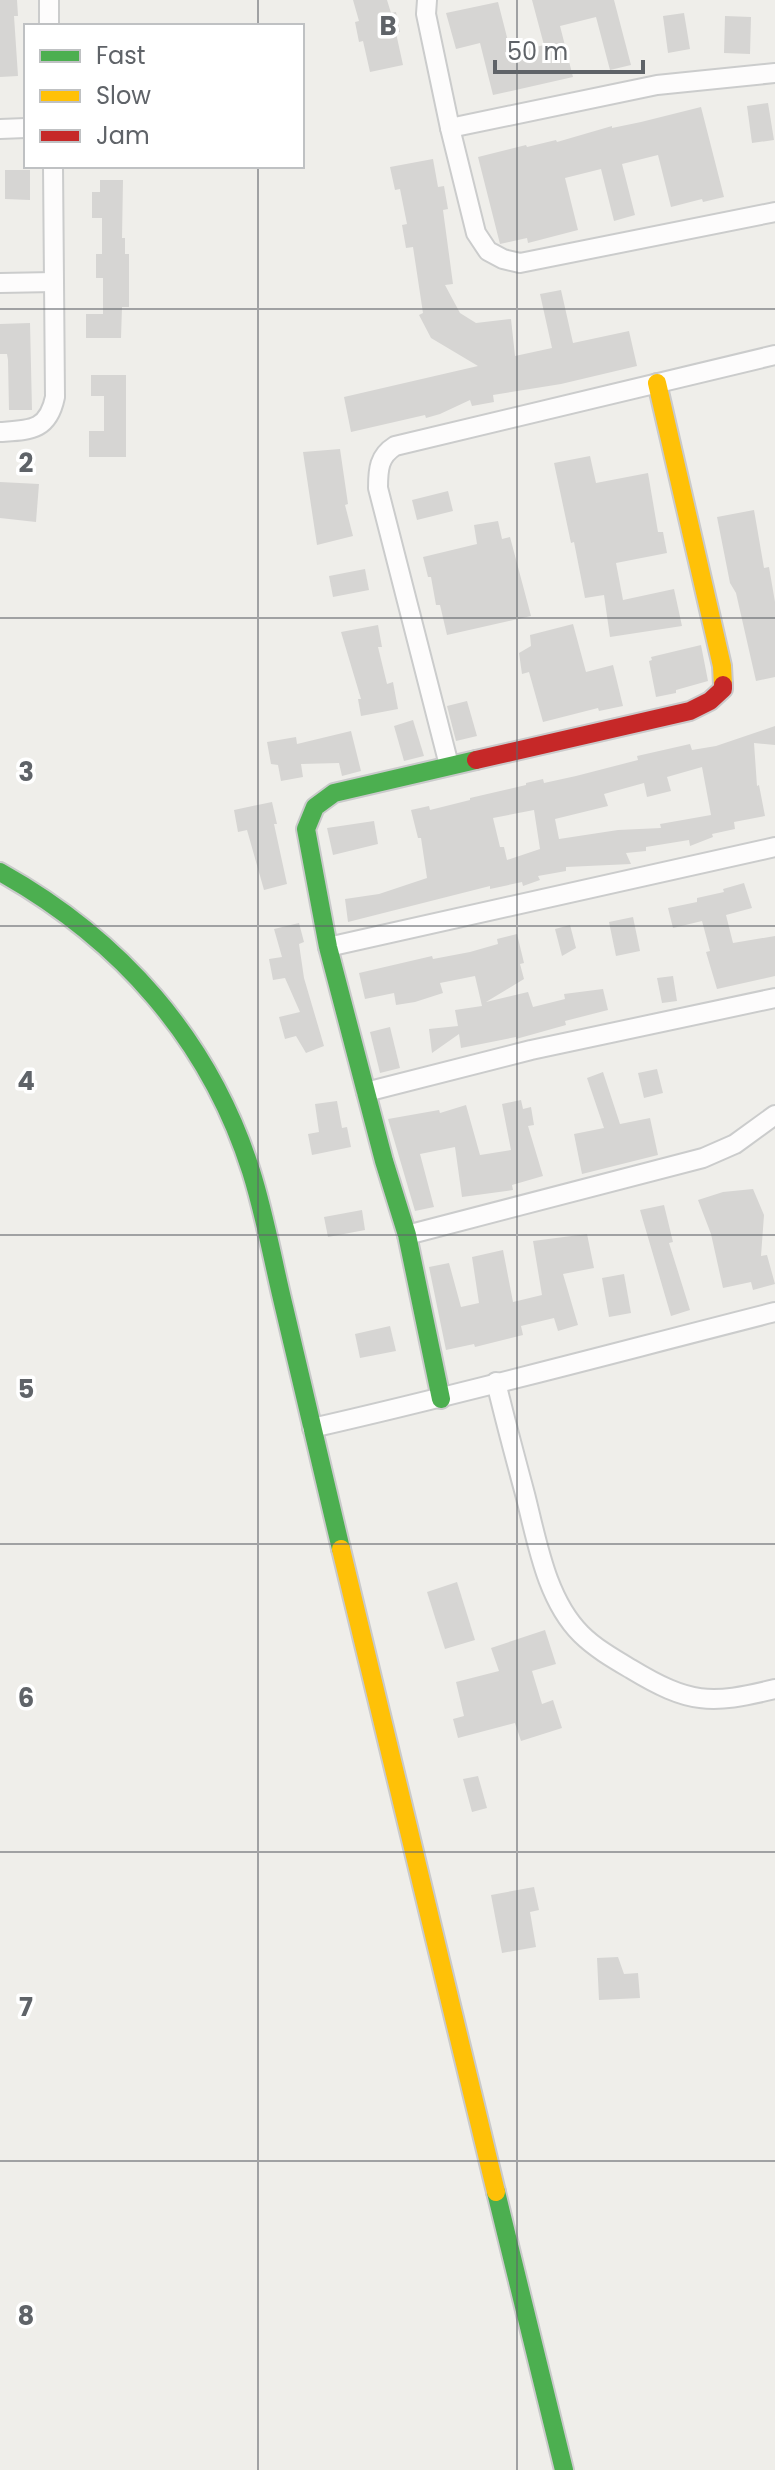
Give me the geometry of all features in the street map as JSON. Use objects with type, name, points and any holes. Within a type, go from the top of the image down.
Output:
[{"type":"street","points":[[49,0],[49,24]]},
{"type":"street","points":[[427,0],[426,14],[450,128],[476,233],[488,251],[520,263],[775,212]]},
{"type":"street","points":[[450,128],[657,85],[775,73]]},
{"type":"street","points":[[0,129],[24,128]]},
{"type":"street","points":[[0,432],[33,429],[46,421],[55,397],[53,168]]},
{"type":"street","points":[[0,283],[54,282]]},
{"type":"street","points":[[449,765],[378,488],[380,462],[386,451],[395,446],[775,355]]},
{"type":"street","points":[[441,1399],[407,1235],[328,947],[306,829],[314,805],[334,793],[690,711],[710,701],[723,689],[722,666],[657,383]]},
{"type":"street","points":[[328,947],[775,847]]},
{"type":"street","points":[[0,872],[45,897],[143,985],[204,1063],[236,1128],[252,1174],[564,2470]]},
{"type":"street","points":[[366,1092],[531,1050],[775,998]]},
{"type":"street","points":[[407,1235],[703,1158],[735,1144],[775,1115]]},
{"type":"street","points":[[312,1428],[441,1399],[496,1382],[775,1312]]},
{"type":"street","points":[[496,1382],[543,1561],[557,1599],[580,1633],[654,1683],[686,1697],[730,1700],[775,1689]]},
{"type":"building","points":[[0,0],[17,0],[18,16],[14,16],[18,76],[0,77]]},
{"type":"building","points":[[353,0],[387,0],[391,13],[396,12],[400,32],[396,33],[403,65],[370,72],[363,41],[359,42],[355,22],[359,21]]},
{"type":"building","points":[[532,0],[614,0],[631,65],[610,70],[596,17],[560,26],[573,77],[493,95],[480,43],[456,49],[446,13],[498,2],[511,53],[544,45]]},
{"type":"building","points":[[684,13],[690,49],[668,53],[663,16]]},
{"type":"building","points":[[725,16],[751,17],[750,54],[724,53]]},
{"type":"building","points":[[768,103],[774,140],[752,143],[747,106]]},
{"type":"building","points":[[701,107],[724,197],[671,207],[658,155],[622,164],[635,215],[614,221],[601,169],[565,178],[578,230],[528,243],[527,238],[500,244],[478,157],[526,145],[557,142],[612,126]]},
{"type":"building","points":[[433,159],[438,187],[444,186],[448,209],[443,210],[453,284],[445,285],[460,313],[476,323],[511,319],[515,356],[552,348],[540,294],[561,290],[573,343],[629,331],[637,366],[561,384],[493,395],[494,402],[472,406],[470,400],[426,418],[425,415],[351,432],[344,397],[478,366],[431,338],[419,315],[423,313],[413,247],[406,248],[402,225],[407,224],[400,189],[395,190],[390,167]]},
{"type":"building","points":[[5,170],[30,170],[30,200],[5,199]]},
{"type":"building","points":[[100,180],[123,180],[122,238],[125,238],[125,254],[129,254],[129,307],[122,307],[121,338],[86,338],[86,314],[103,314],[103,278],[96,278],[96,254],[102,254],[102,218],[92,218],[92,192],[100,192]]},
{"type":"building","points":[[30,323],[32,410],[9,410],[8,360],[7,354],[0,354],[0,324]]},
{"type":"building","points":[[91,375],[126,375],[126,457],[89,457],[89,431],[104,431],[104,396],[91,396]]},
{"type":"building","points":[[340,449],[348,504],[345,505],[353,536],[317,545],[303,452]]},
{"type":"building","points":[[590,456],[596,483],[648,473],[658,532],[663,532],[667,553],[616,563],[623,600],[674,589],[682,626],[610,637],[604,595],[585,598],[554,463]]},
{"type":"building","points":[[0,482],[39,484],[36,522],[0,518]]},
{"type":"building","points":[[448,491],[453,511],[417,520],[412,500]]},
{"type":"building","points":[[754,510],[764,568],[769,567],[775,602],[775,677],[756,681],[736,593],[730,583],[717,517]]},
{"type":"building","points":[[498,521],[502,539],[510,537],[531,616],[447,635],[423,557],[477,544],[474,525]]},
{"type":"building","points":[[365,569],[369,590],[333,597],[329,576]]},
{"type":"building","points":[[573,624],[586,672],[613,665],[623,706],[599,711],[598,708],[543,722],[529,672],[522,674],[519,653],[531,646],[530,635]]},
{"type":"building","points":[[378,625],[382,647],[378,647],[387,684],[393,682],[398,709],[361,716],[358,699],[361,699],[341,632]]},
{"type":"building","points":[[701,645],[708,681],[656,697],[649,661],[651,657]]},
{"type":"building","points":[[467,701],[477,736],[456,741],[447,706]]},
{"type":"building","points":[[413,720],[424,756],[404,761],[394,726]]},
{"type":"building","points":[[775,726],[775,745],[754,743],[757,786],[765,816],[734,822],[735,829],[712,834],[713,837],[690,846],[689,840],[626,853],[631,864],[566,867],[566,871],[538,876],[540,880],[523,886],[522,882],[490,889],[490,886],[348,922],[345,899],[379,894],[427,878],[421,838],[418,838],[411,810],[429,806],[430,810],[543,779],[544,783],[576,776],[638,760],[637,756],[690,744],[692,750],[716,746]],"holes":[[[702,767],[711,815],[660,824],[661,828],[618,830],[559,839],[555,819],[608,806],[604,794],[644,783],[647,797],[671,791],[667,777]],[[534,810],[540,849],[507,860],[504,847],[500,847],[493,818]]]},
{"type":"building","points":[[351,731],[361,771],[342,776],[339,763],[301,764],[303,777],[281,781],[278,765],[271,764],[267,742],[296,737],[297,744]]},
{"type":"building","points":[[272,802],[287,884],[264,890],[247,830],[238,832],[234,810]]},
{"type":"building","points":[[374,821],[378,844],[333,855],[327,828]]},
{"type":"building","points":[[744,883],[752,908],[726,915],[733,943],[775,936],[775,976],[717,989],[706,952],[710,951],[702,921],[673,928],[668,908],[697,902],[697,898],[724,892],[723,889]]},
{"type":"building","points":[[633,917],[640,951],[616,956],[609,922]]},
{"type":"building","points":[[299,923],[304,942],[299,944],[304,978],[324,1046],[306,1053],[296,1036],[285,1039],[279,1017],[300,1012],[285,978],[273,980],[269,959],[282,957],[274,929]]},
{"type":"building","points":[[570,925],[576,948],[562,956],[555,929]]},
{"type":"building","points":[[517,934],[524,963],[520,964],[524,979],[486,1002],[528,992],[533,1007],[565,999],[564,994],[603,989],[608,1010],[565,1021],[566,1025],[516,1039],[461,1048],[459,1034],[432,1053],[429,1029],[458,1026],[455,1010],[482,1006],[475,976],[440,983],[443,993],[415,1002],[396,1005],[394,993],[365,999],[359,973],[432,956],[433,959],[470,952],[498,944],[497,939]]},
{"type":"building","points":[[673,976],[677,1001],[662,1003],[657,978]]},
{"type":"building","points":[[390,1027],[400,1068],[380,1073],[370,1032]]},
{"type":"building","points":[[657,1069],[663,1093],[644,1098],[638,1073]]},
{"type":"building","points":[[603,1072],[620,1124],[650,1118],[658,1155],[582,1174],[574,1134],[604,1128],[587,1078]]},
{"type":"building","points":[[521,1100],[523,1109],[531,1107],[534,1125],[528,1126],[543,1176],[512,1185],[513,1190],[462,1197],[455,1147],[420,1154],[434,1207],[415,1211],[388,1119],[439,1110],[440,1113],[466,1105],[480,1155],[511,1150],[502,1104]]},
{"type":"building","points":[[337,1101],[342,1128],[347,1127],[351,1147],[312,1155],[308,1134],[319,1132],[315,1104]]},
{"type":"building","points":[[753,1189],[764,1215],[761,1256],[767,1255],[775,1284],[753,1290],[751,1282],[723,1288],[711,1234],[698,1200],[723,1192]]},
{"type":"building","points":[[664,1205],[673,1242],[669,1243],[690,1310],[671,1316],[640,1210]]},
{"type":"building","points":[[362,1210],[365,1230],[328,1237],[324,1217]]},
{"type":"building","points":[[587,1234],[594,1268],[563,1274],[578,1325],[558,1331],[554,1318],[521,1326],[523,1335],[475,1347],[474,1344],[446,1350],[429,1267],[449,1263],[461,1307],[479,1303],[472,1257],[503,1250],[513,1302],[542,1295],[533,1241]]},
{"type":"building","points":[[624,1274],[631,1313],[609,1317],[602,1278]]},
{"type":"building","points":[[390,1326],[396,1351],[360,1358],[355,1334]]},
{"type":"building","points":[[457,1582],[475,1640],[445,1649],[427,1592]]},
{"type":"building","points":[[545,1630],[556,1664],[532,1671],[542,1704],[553,1700],[562,1728],[521,1741],[515,1723],[458,1738],[453,1719],[464,1716],[456,1682],[499,1671],[491,1648]]},
{"type":"building","points":[[478,1776],[487,1808],[472,1812],[463,1779]]},
{"type":"building","points":[[534,1887],[539,1910],[530,1912],[536,1947],[502,1953],[491,1895]]},
{"type":"building","points":[[618,1957],[624,1974],[638,1973],[640,1998],[599,2000],[597,1958]]},
{"type":"traffic: fast","points":[[441,1399],[407,1235],[384,1161],[328,947],[306,829],[315,807],[334,793],[476,760]]},
{"type":"traffic: fast","points":[[0,872],[84,928],[121,961],[155,997],[185,1036],[211,1078],[233,1123],[256,1188],[341,1549]]},
{"type":"traffic: fast","points":[[496,2192],[564,2470]]},
{"type":"traffic: slow","points":[[657,383],[722,666],[723,685]]},
{"type":"traffic: slow","points":[[341,1549],[496,2192]]},
{"type":"traffic: jam","points":[[476,760],[690,711],[710,701],[723,689],[723,685]]}]
